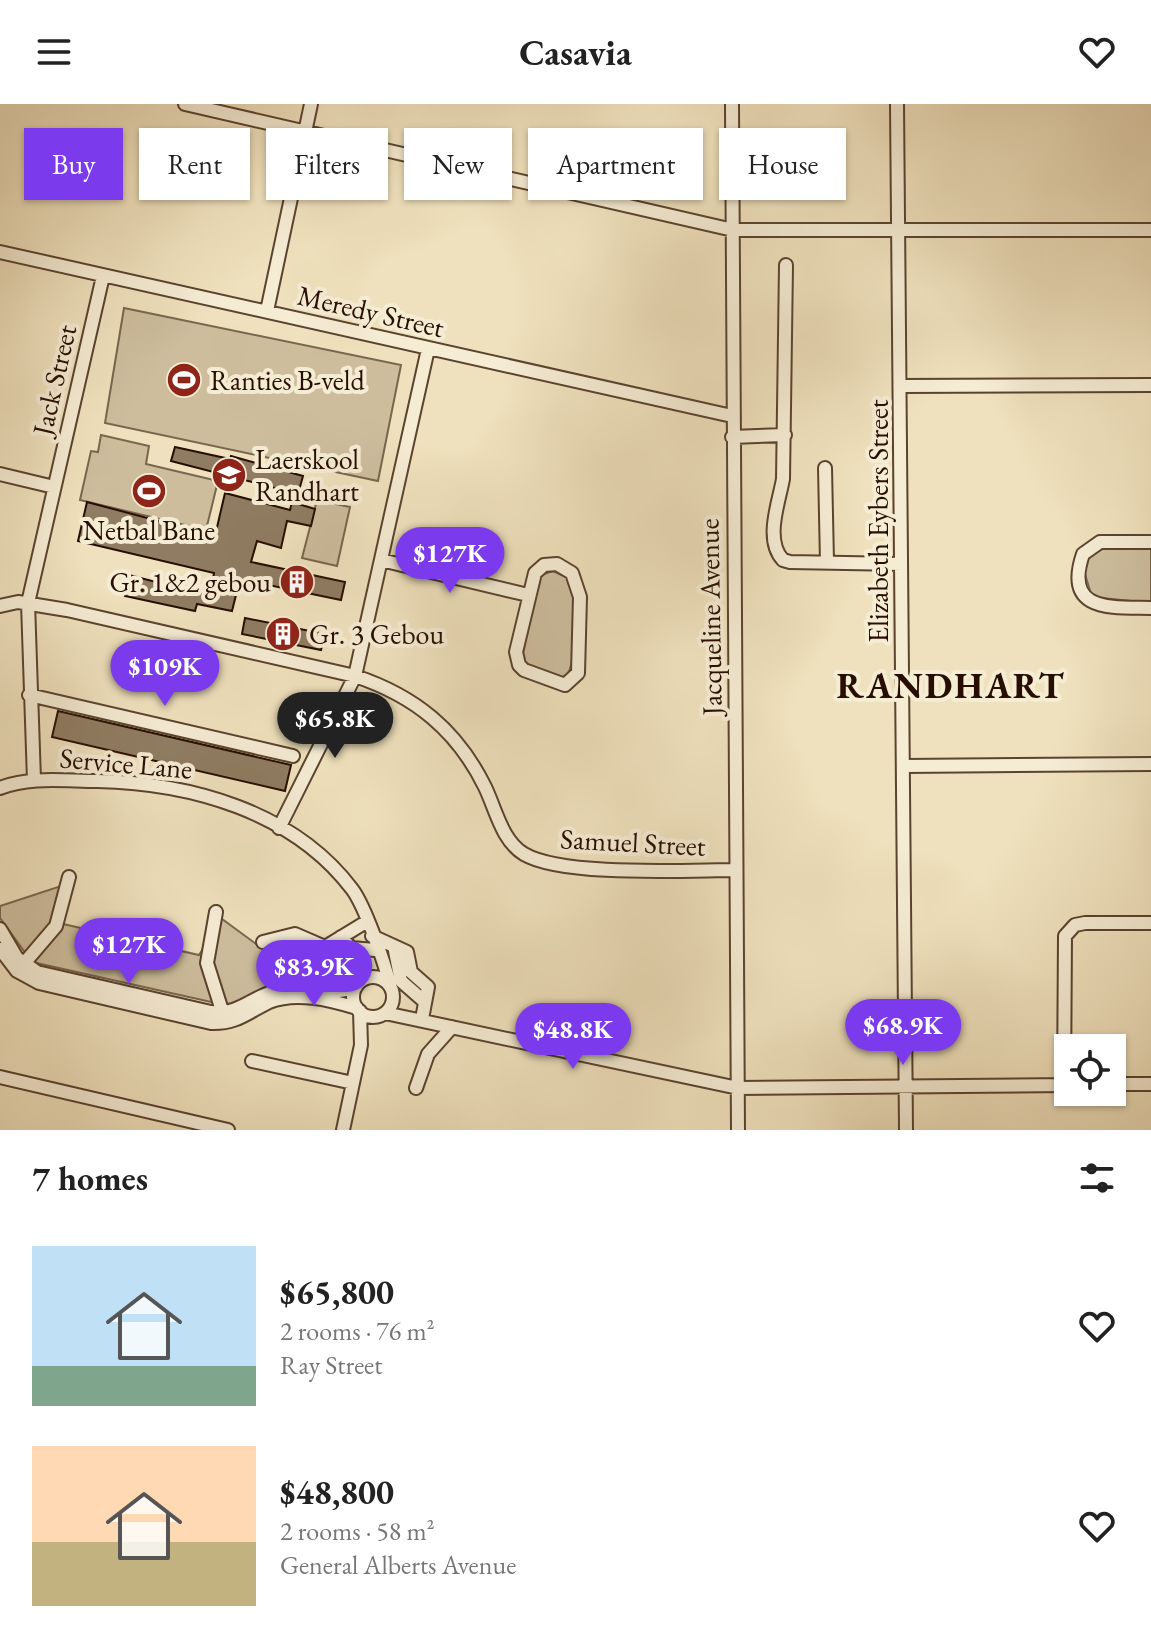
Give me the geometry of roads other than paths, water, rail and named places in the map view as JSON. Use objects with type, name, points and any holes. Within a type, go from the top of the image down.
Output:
[{"type":"street","points":[[185,104],[294,128]]},
{"type":"street","points":[[308,128],[311,104]]},
{"type":"street","name":"Jacqueline Avenue","points":[[732,104],[738,1130]]},
{"type":"street","name":"Elizabeth Eybers Street","points":[[897,104],[906,1130]]},
{"type":"street","points":[[388,150],[733,230],[1151,230]]},
{"type":"street","points":[[267,311],[292,200]]},
{"type":"street","name":"Meredy Street","points":[[0,252],[732,416]]},
{"type":"street","points":[[786,265],[785,435],[783,479],[774,518],[776,549],[783,560],[790,562],[901,564]]},
{"type":"street","name":"Jack Street","points":[[34,780],[28,603],[103,276]]},
{"type":"street","points":[[279,828],[355,676],[428,349]]},
{"type":"street","points":[[901,386],[1151,385]]},
{"type":"street","points":[[732,437],[785,435]]},
{"type":"street","points":[[825,468],[827,562]]},
{"type":"street","points":[[0,474],[54,487]]},
{"type":"street","points":[[1151,542],[1093,545],[1083,554],[1080,583],[1081,593],[1095,605],[1151,608]]},
{"type":"street","points":[[381,560],[528,595]]},
{"type":"street","points":[[544,565],[566,568],[577,579],[580,597],[579,666],[571,683],[560,684],[519,665],[517,643],[528,595],[535,573],[544,565]]},
{"type":"street","name":"Samuel Street","points":[[0,606],[28,603],[355,676],[409,699],[450,733],[485,786],[509,841],[526,855],[551,863],[629,870],[736,870]]},
{"type":"street","points":[[29,695],[293,756]]},
{"type":"street","points":[[904,766],[1151,764]]},
{"type":"street","name":"Service Lane","points":[[0,788],[34,780],[163,785],[218,798],[279,828],[309,845],[354,891],[373,942],[397,984]]},
{"type":"street","points":[[21,967],[60,918],[69,877]]},
{"type":"street","points":[[216,912],[207,963],[225,1018]]},
{"type":"street","points":[[263,942],[295,934],[325,947],[366,922]]},
{"type":"street","points":[[1066,1034],[1065,936],[1075,925],[1085,923],[1151,923]]},
{"type":"street","points":[[0,929],[21,967]]},
{"type":"street","points":[[341,937],[351,948],[373,942],[394,946],[397,984],[419,1018]]},
{"type":"street","points":[[225,1018],[274,991],[311,989],[336,993],[356,987],[367,978],[372,968],[373,942]]},
{"type":"street","points":[[0,949],[21,967],[47,976],[137,1001],[225,1018],[286,998],[381,1015],[419,1018],[738,1088],[1054,1085]]},
{"type":"street","points":[[367,978],[375,977],[397,984],[425,1002],[419,1018]]},
{"type":"street","points":[[361,1045],[397,984]]},
{"type":"street","points":[[343,1130],[361,1045],[358,1010],[353,997],[356,987]]},
{"type":"street","points":[[416,1088],[428,1054],[452,1027]]},
{"type":"street","points":[[252,1061],[353,1083]]},
{"type":"street","points":[[0,1077],[228,1130]]},
{"type":"street","points":[[1126,1084],[1151,1084]]},
{"type":"place","name":"Ranties B-veld","points":[[184,380]]},
{"type":"place","name":"Laerskool Randhart","points":[[229,475]]},
{"type":"place","name":"Netbal Bane","points":[[149,491]]},
{"type":"place","name":"Gr. 1&2 gebou","points":[[297,582]]},
{"type":"place","name":"Gr. 3 Gebou","points":[[283,634]]},
{"type":"district","name":"RANDHART","points":[[951,685]]}]
